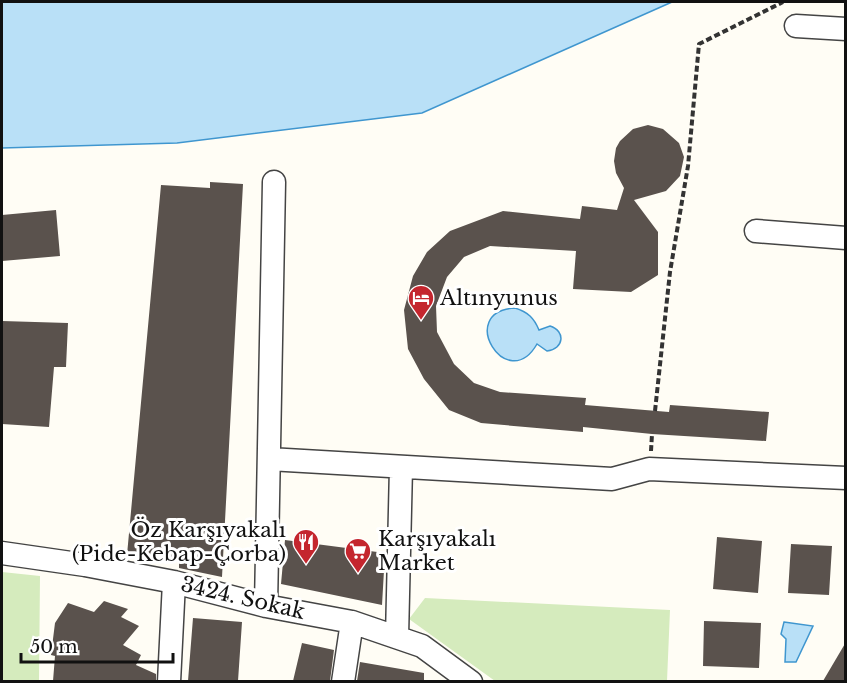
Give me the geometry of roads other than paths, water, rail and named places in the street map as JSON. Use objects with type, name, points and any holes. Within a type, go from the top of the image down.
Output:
[{"type":"street","points":[[796,26],[846,29]]},
{"type":"street","points":[[266,606],[274,182]]},
{"type":"street","points":[[756,231],[846,238]]},
{"type":"street","points":[[269,459],[612,479],[649,469],[846,478]]},
{"type":"street","points":[[397,637],[401,467]]},
{"type":"street","name":"3424. Sokak","points":[[2,553],[85,565],[174,582],[266,606],[352,622],[422,646],[471,681]]},
{"type":"street","points":[[169,681],[174,582]]},
{"type":"street","points":[[343,681],[352,622]]},
{"type":"water","points":[[2,2],[672,2],[422,113],[177,143],[2,148]]},
{"type":"water","points":[[515,308],[530,316],[539,330],[550,326],[555,328],[561,336],[560,344],[553,350],[547,351],[537,344],[525,358],[512,361],[501,356],[492,347],[488,334],[489,322],[497,313]]},
{"type":"water","points":[[784,622],[813,626],[796,662],[785,662],[786,639],[781,634]]},
{"type":"place","name":"Altınyunus","points":[[421,321]]},
{"type":"place","name":"Öz Karşıyakalı (Pide-Kebap-Çorba)","points":[[306,565]]},
{"type":"place","name":"Karşıyakalı Market","points":[[358,574]]}]
